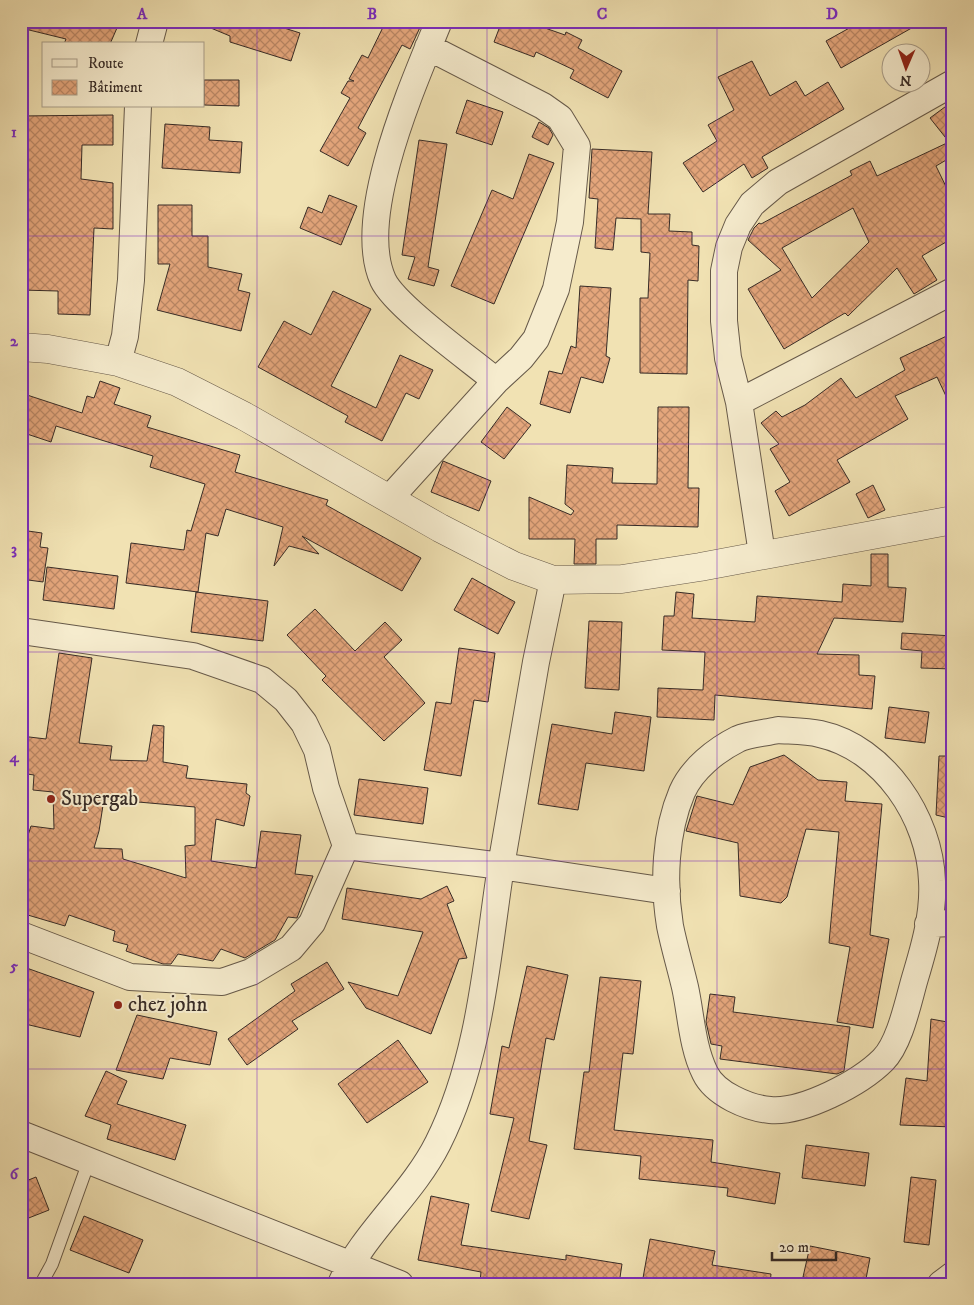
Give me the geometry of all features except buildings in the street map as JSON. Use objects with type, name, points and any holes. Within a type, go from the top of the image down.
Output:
[{"type":"street","points":[[150,42],[155,21]]},
{"type":"street","points":[[439,21],[389,155],[376,208],[376,252],[383,280],[399,300],[496,381]]},
{"type":"street","points":[[389,499],[496,381],[521,358],[536,339],[556,289],[570,222],[577,146],[560,118],[543,106],[428,47]]},
{"type":"street","points":[[762,554],[739,402],[728,358],[725,330],[724,271],[729,247],[738,225],[752,204],[778,182],[953,83]]},
{"type":"street","points":[[118,362],[125,336],[131,280],[138,108]]},
{"type":"street","points":[[739,402],[953,291]]},
{"type":"street","points":[[21,347],[48,349],[118,362],[177,382],[244,416],[389,499],[514,566],[553,580],[622,579],[700,567],[953,520]]},
{"type":"street","points":[[345,1274],[412,1186],[438,1144],[456,1103],[469,1059],[536,662],[553,580]]},
{"type":"street","points":[[21,631],[193,656],[262,680],[286,700],[304,723],[317,750],[326,788],[346,846],[312,923],[291,948],[251,972],[222,982],[130,977],[21,936]]},
{"type":"street","points":[[778,730],[820,734],[857,748],[885,772],[910,803],[925,840],[941,924],[902,1024],[884,1059],[851,1085],[813,1102],[771,1110],[730,1099],[705,1075],[670,926],[666,891],[668,854],[682,791],[707,758],[740,738],[778,730]]},
{"type":"street","points":[[346,846],[501,866],[666,891]]},
{"type":"street","points":[[21,1134],[89,1161],[345,1274],[400,1284]]},
{"type":"street","points":[[941,1284],[953,1274]]},
{"type":"lane","points":[[41,1284],[52,1264],[89,1161]]},
{"type":"place","name":"Supergab","points":[[51,799]]},
{"type":"place","name":"chez john","points":[[118,1005]]}]
